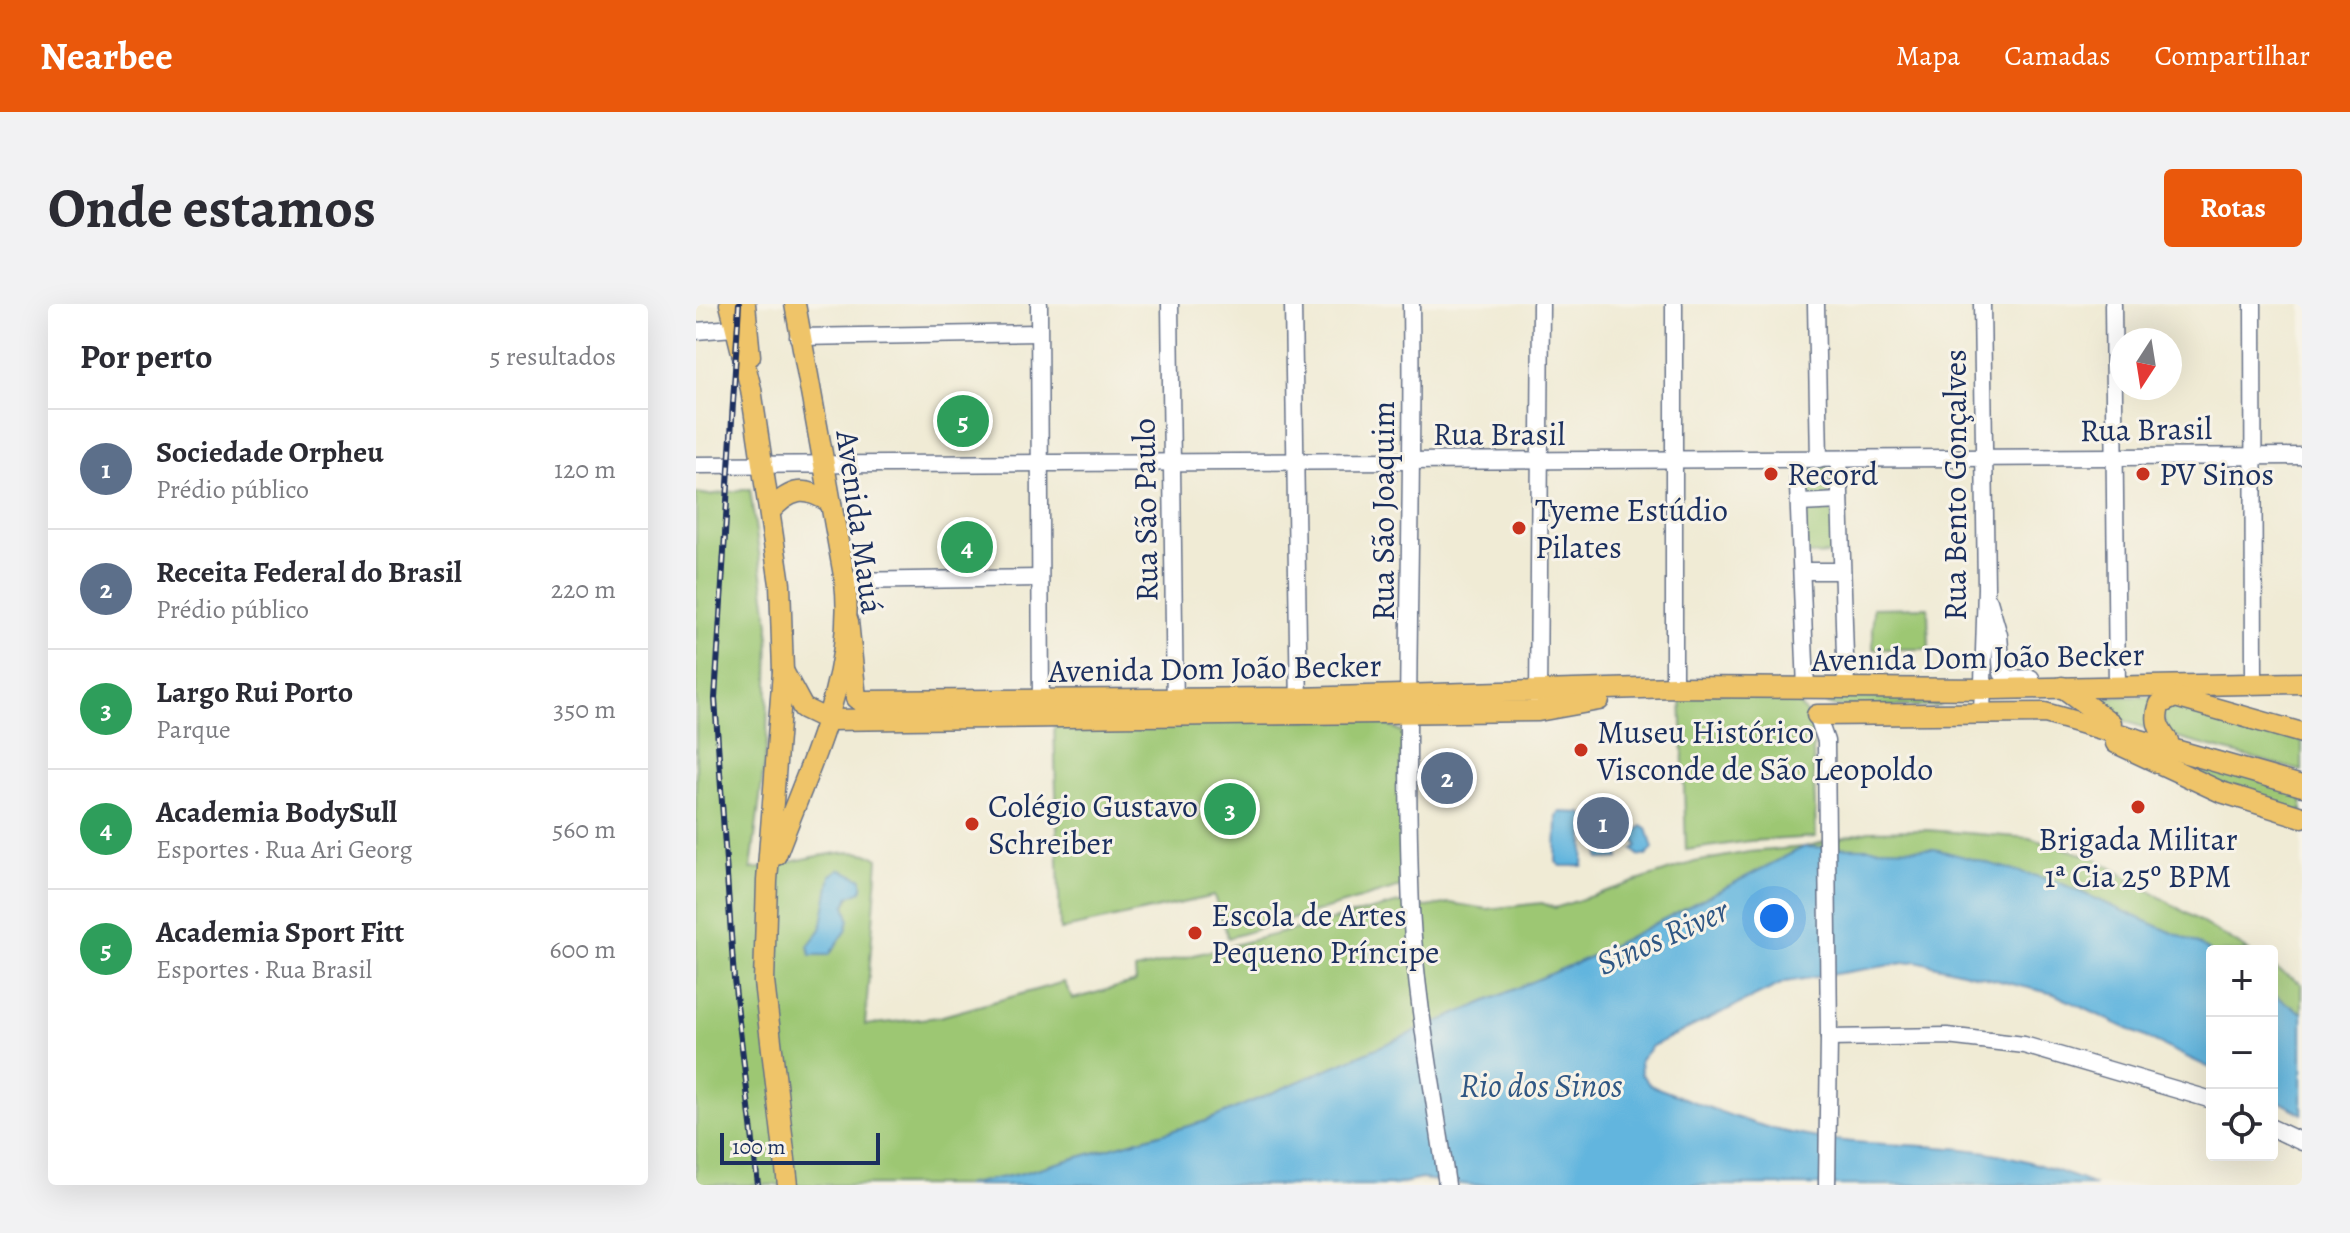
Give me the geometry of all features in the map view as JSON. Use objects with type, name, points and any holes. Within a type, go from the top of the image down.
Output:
[{"type":"main road","name":"Avenida Mauá","points":[[730,304],[751,389]]},
{"type":"main road","name":"Avenida Mauá","points":[[745,304],[751,389],[780,584],[783,671],[767,881],[764,982],[788,1185]]},
{"type":"main road","name":"Avenida Mauá","points":[[767,881],[828,720],[848,621],[845,581],[798,337],[795,304]]},
{"type":"main road","points":[[770,511],[785,495],[797,490],[813,491],[831,503]]},
{"type":"main road","name":"Avenida Dom João Becker","points":[[848,621],[858,700],[1041,710]]},
{"type":"main road","points":[[783,671],[803,708],[828,720]]},
{"type":"main road","points":[[2040,678],[2063,688],[2111,723]]},
{"type":"main road","name":"Avenida Dom João Becker","points":[[828,720],[1041,710],[1538,701],[1664,688],[2006,689],[2063,688],[2117,682],[2302,683]]},
{"type":"main road","points":[[1806,689],[1817,715]]},
{"type":"main road","points":[[1817,715],[1822,699],[1846,689]]},
{"type":"main road","points":[[1956,689],[1952,707],[1961,713]]},
{"type":"main road","points":[[2006,689],[2168,741],[2302,778]]},
{"type":"main road","points":[[2168,741],[2159,730],[2157,712],[2160,704],[2175,697],[2302,733]]},
{"type":"main road","name":"Avenida Dom João Becker","points":[[1817,715],[2054,715]]},
{"type":"main road","points":[[2054,715],[2302,786]]},
{"type":"main road","points":[[2054,715],[2221,792],[2302,817]]},
{"type":"street","points":[[1039,304],[1041,710]]},
{"type":"street","name":"Rua São Paulo","points":[[1170,304],[1175,708]]},
{"type":"street","points":[[1293,304],[1299,707]]},
{"type":"street","name":"Rua São Joaquim","points":[[1411,304],[1413,462],[1409,813],[1412,913],[1447,1185]]},
{"type":"street","points":[[1538,701],[1541,304]]},
{"type":"street","points":[[1664,688],[1674,461],[1674,304]]},
{"type":"street","points":[[1816,304],[1819,460]]},
{"type":"street","name":"Rua Bento Gonçalves","points":[[1982,304],[1986,588],[1982,714]]},
{"type":"street","points":[[1986,588],[1999,635],[2002,673],[2010,679],[2094,678],[2117,682],[2113,304]]},
{"type":"street","points":[[2253,304],[2251,456],[2254,682]]},
{"type":"street","points":[[696,331],[734,328]]},
{"type":"street","points":[[798,337],[1038,333]]},
{"type":"street","name":"Rua Brasil","points":[[696,465],[763,462],[791,466],[824,463],[1295,464],[2302,456]]},
{"type":"street","points":[[1797,460],[1806,689]]},
{"type":"street","points":[[1839,460],[1846,689]]},
{"type":"street","points":[[1800,503],[1840,501]]},
{"type":"street","points":[[1802,571],[1842,571]]},
{"type":"street","points":[[845,581],[1039,578]]},
{"type":"street","points":[[2094,678],[2105,673],[2117,660]]},
{"type":"street","points":[[1817,715],[1826,741],[1830,1109],[1827,1185]]},
{"type":"street","points":[[1826,741],[1843,715]]},
{"type":"street","points":[[1829,1038],[1947,1036],[2024,1045],[2206,1098]]},
{"type":"street","points":[[2278,1131],[2302,1142]]},
{"type":"street","points":[[1830,1134],[1835,1185]]},
{"type":"green space","points":[[1827,462],[1829,500],[1805,500],[1804,463]]},
{"type":"green space","points":[[750,489],[769,624],[767,742],[751,869],[836,853],[867,854],[878,859],[865,1025],[939,1017],[1064,982],[1073,999],[1136,982],[1135,970],[1399,903],[1427,907],[1450,903],[1487,909],[1542,903],[1555,908],[1695,862],[1749,852],[1804,847],[1592,956],[1206,1121],[1019,1174],[965,1185],[696,1185],[696,493],[709,495]],"holes":[[[862,878],[845,905],[846,931],[829,955],[808,946]]]},
{"type":"green space","points":[[1832,506],[1834,554],[1806,555],[1804,507]]},
{"type":"green space","points":[[1928,607],[1929,649],[1873,649],[1873,608]]},
{"type":"green space","points":[[1789,691],[1812,721],[1816,837],[1750,841],[1686,850],[1681,693]]},
{"type":"green space","points":[[1942,694],[1939,706],[1835,707],[1827,704],[1829,697]]},
{"type":"green space","points":[[2084,696],[2154,697],[2154,731],[2113,717]]},
{"type":"green space","points":[[2169,705],[2302,741],[2302,771],[2177,738],[2167,732],[2162,711]]},
{"type":"green space","points":[[1362,719],[1402,732],[1404,886],[1228,938],[1214,896],[1060,930],[1054,723]]},
{"type":"green space","points":[[2093,730],[2302,792],[2302,812],[2252,798]]},
{"type":"green space","points":[[1927,830],[2030,838],[2095,858],[2239,945],[2206,945],[2206,950],[2058,882],[1804,847],[1869,831]]},
{"type":"green space","points":[[2278,970],[2302,984],[2302,1013],[2278,997]]},
{"type":"water","points":[[1560,812],[1582,813],[1585,817],[1583,866],[1561,866],[1556,862],[1557,815]]},
{"type":"water","points":[[1598,819],[1618,819],[1619,858],[1599,859]]},
{"type":"water","points":[[1642,826],[1647,828],[1653,849],[1646,856],[1638,855],[1633,849],[1637,846],[1633,834]]},
{"type":"water","name":"Rio dos Sinos","points":[[1804,847],[1935,849],[2058,882],[2206,949],[2206,1066],[2054,994],[1916,961],[1785,982],[1652,1046],[1640,1060],[1641,1074],[1650,1085],[1781,1131],[1822,1139],[1987,1152],[2034,1163],[2095,1185],[1473,1185],[1421,1179],[1394,1185],[965,1185],[1019,1174],[1206,1121],[1592,956]]},
{"type":"water","points":[[840,869],[862,879],[862,891],[849,896],[845,905],[849,919],[846,931],[829,955],[811,955],[808,946],[821,929],[831,875]]},
{"type":"water","points":[[2278,997],[2302,1013],[2302,1114],[2278,1100]]},
{"type":"railway","points":[[739,304],[715,699],[734,979],[758,1185]]},
{"type":"place","name":"Academia Sport Fitt","points":[[963,421]]},
{"type":"place","name":"Record","points":[[1771,474]]},
{"type":"place","name":"PV Sinos","points":[[2143,474]]},
{"type":"place","name":"Tyeme Estúdio Pilates","points":[[1519,528]]},
{"type":"place","name":"Academia BodySull","points":[[967,547]]},
{"type":"place","name":"Museu Histórico Visconde de São Leopoldo","points":[[1581,750]]},
{"type":"place","name":"Receita Federal do Brasil","points":[[1447,778]]},
{"type":"place","name":"Brigada Militar 1ª Cia 25º BPM","points":[[2138,807]]},
{"type":"place","name":"Largo Rui Porto","points":[[1230,809]]},
{"type":"place","name":"Sociedade Orpheu","points":[[1603,823]]},
{"type":"place","name":"Colégio Gustavo Schreiber","points":[[972,824]]},
{"type":"place","name":"Escola de Artes Pequeno Príncipe","points":[[1195,933]]},
{"type":"water label","name":"Sinos River","points":[[1662,936]]}]
